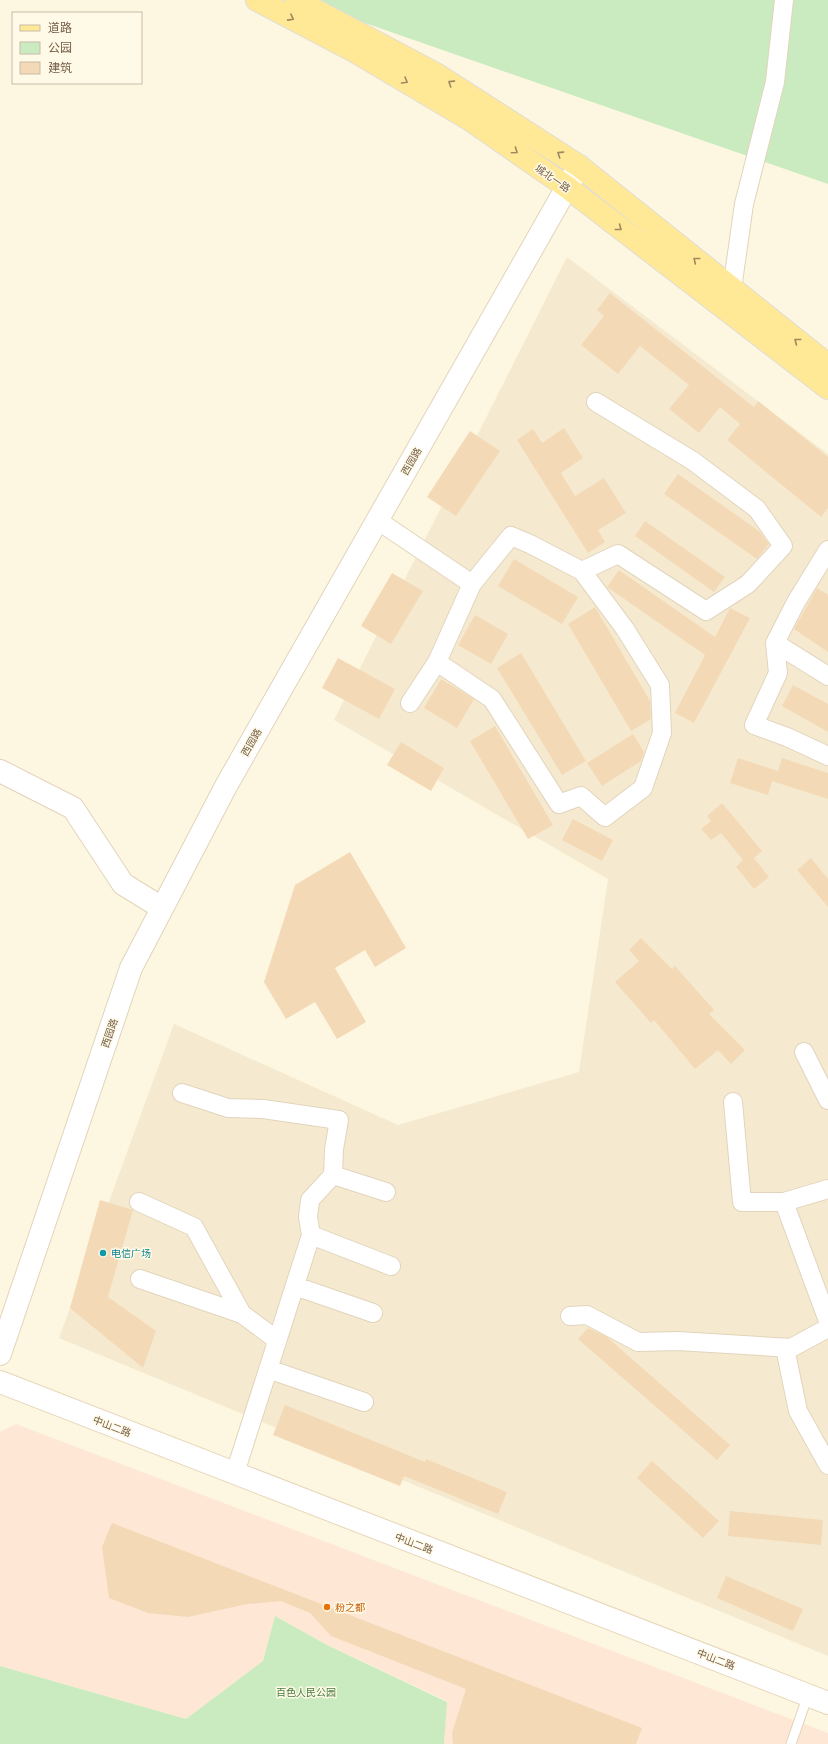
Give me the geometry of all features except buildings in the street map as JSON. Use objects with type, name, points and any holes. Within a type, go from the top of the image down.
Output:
[{"type":"main road","name":"城北一路","points":[[257,0],[356,52],[469,119],[567,187],[828,388]]},
{"type":"main road","points":[[296,0],[436,74],[579,166],[828,365]]},
{"type":"street","points":[[732,289],[744,204],[775,82],[784,0]]},
{"type":"street","name":"西园路","points":[[0,1354],[131,968],[226,786],[579,166]]},
{"type":"street","points":[[582,572],[618,554],[706,611],[748,584],[783,546],[757,510],[751,505],[692,461],[596,402]]},
{"type":"street","points":[[377,520],[472,584]]},
{"type":"street","points":[[410,703],[437,662],[472,584],[511,536],[530,544],[582,572],[625,629],[660,685],[662,733],[643,788],[605,817],[581,796],[559,804],[492,699],[437,662]]},
{"type":"street","points":[[828,550],[796,602],[775,643],[778,673],[754,725],[787,737],[828,756]]},
{"type":"street","points":[[775,643],[828,676]]},
{"type":"street","points":[[0,771],[73,808],[123,884],[162,908]]},
{"type":"street","points":[[804,1052],[828,1100]]},
{"type":"street","points":[[182,1093],[228,1108],[263,1109],[339,1120],[334,1149],[333,1175],[310,1200],[308,1217],[311,1235],[235,1473]]},
{"type":"street","points":[[733,1102],[742,1202],[784,1202],[828,1189]]},
{"type":"street","points":[[333,1175],[386,1192]]},
{"type":"street","points":[[139,1202],[194,1226],[242,1314]]},
{"type":"street","points":[[784,1202],[828,1320]]},
{"type":"street","points":[[311,1235],[391,1266]]},
{"type":"street","points":[[140,1279],[242,1314],[278,1340]]},
{"type":"street","points":[[295,1286],[373,1313]]},
{"type":"street","points":[[570,1316],[587,1315],[638,1342],[678,1341],[791,1348],[828,1328]]},
{"type":"street","points":[[785,1348],[798,1411],[828,1465]]},
{"type":"street","points":[[268,1369],[364,1402]]},
{"type":"street","name":"中山二路","points":[[0,1382],[828,1703]]},
{"type":"lane","points":[[791,1744],[808,1695]]},
{"type":"shaded area","points":[[567,257],[828,454],[828,1656],[59,1338],[174,1024],[398,1125],[579,1072],[608,879],[334,720]]},
{"type":"shaded area","points":[[16,1424],[828,1733],[828,1744],[444,1744],[447,1701],[327,1645],[275,1616],[263,1661],[186,1719],[0,1666],[0,1432]]},
{"type":"green space","points":[[299,0],[828,0],[828,184]]},
{"type":"green space","name":"百色人民公园","points":[[275,1616],[327,1645],[447,1702],[444,1744],[0,1744],[0,1666],[186,1719],[263,1661]]},
{"type":"place","name":"电信广场","points":[[103,1253]]},
{"type":"place","name":"粉之都","points":[[327,1607]]}]
